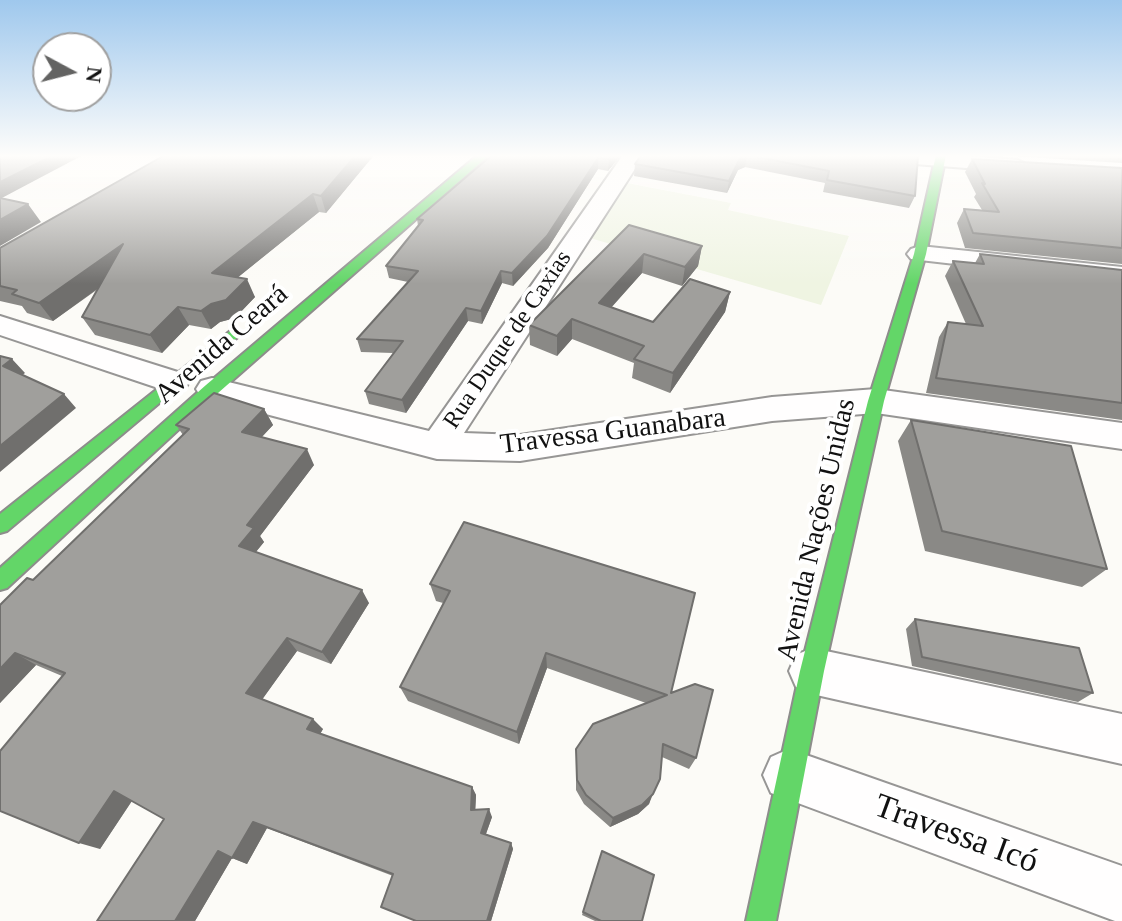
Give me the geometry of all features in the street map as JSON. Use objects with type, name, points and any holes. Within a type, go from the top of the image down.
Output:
[{"type":"main road","name":"Avenida Ceará","points":[[0,581],[212,389],[434,198]]},
{"type":"main road","name":"Avenida Nações Unidas","points":[[761,921],[812,671],[876,401],[920,254],[932,198]]},
{"type":"main road","name":"Avenida Ceará","points":[[0,525],[247,322]]},
{"type":"street","name":"Rua Duque de Caxias","points":[[437,446],[604,198]]},
{"type":"street","points":[[920,254],[1122,275]]},
{"type":"street","points":[[0,325],[173,382]]},
{"type":"street","name":"Travessa Guanabara","points":[[212,389],[437,446],[520,448],[772,409],[876,401],[1122,436]]},
{"type":"street","points":[[812,671],[1122,739]]},
{"type":"street","name":"Travessa Icó","points":[[789,775],[1122,895]]},
{"type":"green space","points":[[610,198],[705,198],[731,203],[728,210],[849,236],[821,305],[583,236]]},
{"type":"building","points":[[0,198],[28,204],[0,220]]},
{"type":"building","points":[[89,198],[308,198],[212,273],[247,279],[226,300],[201,311],[178,307],[150,335],[82,317],[123,244],[39,303],[12,294],[17,290],[0,286],[0,248]]},
{"type":"building","points":[[442,198],[572,198],[547,236],[512,273],[501,271],[481,311],[466,308],[402,400],[365,391],[403,341],[357,339],[418,271],[386,266],[423,220],[417,219]]},
{"type":"building","points":[[991,198],[1122,198],[1122,248],[973,233],[964,209],[999,212]]},
{"type":"building","points":[[629,225],[702,246],[685,267],[644,254],[599,303],[653,322],[690,279],[730,292],[673,373],[634,359],[644,346],[572,319],[557,336],[529,325]]},
{"type":"building","points":[[980,254],[1122,270],[1122,403],[936,378],[948,322],[983,326],[953,261],[984,264]]},
{"type":"building","points":[[0,356],[12,359],[3,366],[64,394],[0,446]]},
{"type":"building","points":[[214,393],[264,409],[242,432],[307,449],[247,525],[254,528],[239,546],[362,590],[322,652],[287,638],[246,693],[313,719],[307,729],[472,787],[471,810],[489,809],[481,833],[511,843],[487,921],[416,921],[381,907],[393,874],[253,822],[232,858],[218,851],[175,921],[97,921],[164,819],[114,791],[79,843],[0,811],[0,751],[65,673],[15,653],[0,669],[0,605],[27,578],[33,580],[189,429],[176,425]]},
{"type":"building","points":[[911,420],[1071,446],[1107,569],[942,531]]},
{"type":"building","points":[[464,522],[695,593],[671,693],[695,684],[713,690],[696,758],[663,744],[660,779],[653,794],[642,805],[613,818],[586,795],[577,780],[576,749],[593,724],[667,695],[546,653],[517,732],[400,687],[450,591],[430,584]]},
{"type":"building","points":[[915,619],[1079,648],[1093,693],[922,657]]},
{"type":"building","points":[[602,851],[654,875],[642,921],[601,921],[583,912]]},
{"type":"traffic: fast","points":[[0,581],[212,389],[434,198]]},
{"type":"traffic: fast","points":[[761,921],[812,671],[876,401],[920,254],[932,198]]},
{"type":"traffic: fast","points":[[0,525],[234,333]]}]
